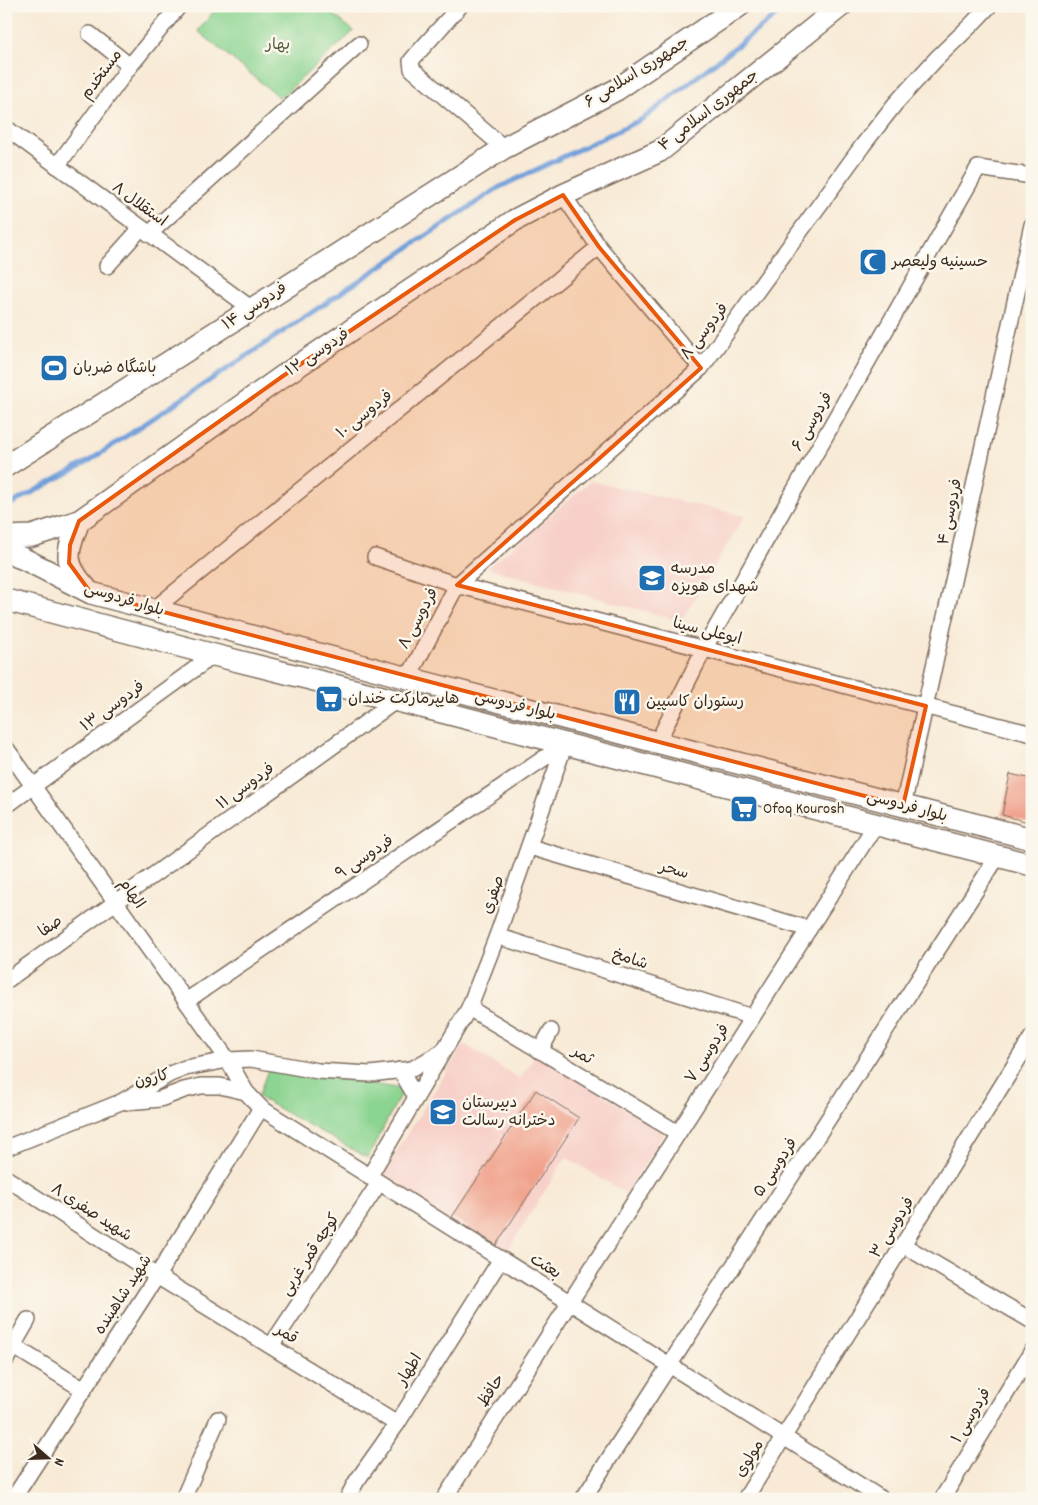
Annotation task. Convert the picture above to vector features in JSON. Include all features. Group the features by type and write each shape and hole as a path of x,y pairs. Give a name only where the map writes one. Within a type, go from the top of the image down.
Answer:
{"main road":[{"name":"جمهوری اسلامی ۶","path":"504,148 616,90 739,6"},
{"name":"جمهوری اسلامی ۴","path":"563,195 660,151 841,6"},
{"name":"فردوسی ۱۴","path":"6,466 504,148"},
{"name":"فردوسی ۱۲","path":"6,537 32,536 79,521 292,370 515,220 563,195"},
{"path":"79,521 70,545 69,563 76,577 91,593"},
{"name":"بلوار فردوسی","path":"6,552 24,559 91,593 408,678 1032,839"},
{"name":"بلوار فردوسی","path":"6,600 1032,865"}],"street":[{"name":"مستخدم","path":"57,166 130,66 179,6"},
{"path":"460,6 411,61 412,69 504,148"},
{"name":"فردوسی ۸","path":"408,678 457,584 701,368 863,145 895,104 936,59 989,6"},
{"path":"90,34 130,66"},
{"path":"107,266 359,44"},
{"name":"استقلال ۸","path":"6,128 252,309"},
{"name":"فردوسی ۶","path":"657,742 704,650 978,168 1032,176"},
{"path":"563,195 600,247 701,368"},
{"name":"فردوسی ۴","path":"904,806 1032,226"},
{"name":"فردوسی ۱۰","path":"153,610 600,247"},
{"name":"ابوعلی سینا","path":"376,557 457,584 704,650 1032,734"},
{"name":"فردوسی ۱۳","path":"6,806 214,655"},
{"name":"فردوسی ۱۱","path":"116,902 396,700"},
{"name":"صفری","path":"416,1097 469,1008 498,936 565,744"},
{"name":"فردوسی ۹","path":"186,1001 565,744"},
{"name":"الهام","path":"6,748 228,1060 246,1092"},
{"name":"فردوسی ۷","path":"569,1302 876,824"},
{"name":"سحر","path":"530,847 809,928"},
{"name":"فردوسی ۵","path":"583,1499 998,856"},
{"name":"صفا","path":"6,981 116,902"},
{"name":"شامخ","path":"498,936 752,1017"},
{"name":"ثمر","path":"469,1008 678,1133"},
{"path":"540,1051 551,1031"},
{"name":"فردوسی ۳","path":"784,1437 1032,1037"},
{"name":"کارون","path":"121,1102 170,1074 185,1068 228,1060 251,1059 318,1071 370,1074 412,1069 442,1052"},
{"path":"400,1070 416,1097"},
{"name":"کارون","path":"121,1102 160,1098 201,1086 220,1086 246,1092"},
{"name":"بعثت","path":"246,1092 261,1108 288,1126 882,1499"},
{"name":"کوچه قمر غربی","path":"271,1346 374,1180 416,1097"},
{"path":"6,1148 121,1102"},
{"name":"شهید شاهبنده","path":"12,1499 157,1276 261,1108"},
{"name":"شهید صفری ۸","path":"6,1178 157,1276"},
{"path":"903,1245 1032,1321"},
{"name":"اطهار","path":"347,1499 356,1482 397,1424 501,1259"},
{"name":"قمر","path":"157,1276 397,1424"},
{"name":"حافظ","path":"444,1499 569,1302"},
{"path":"6,1360 28,1320"},
{"path":"13,1346 84,1390"},
{"name":"فردوسی ۱","path":"942,1499 1032,1351"},
{"path":"183,1499 218,1419"},
{"name":"مولوی","path":"745,1499 784,1437"}],"highlighted area":[{"path":"563,195 599,247 701,368 457,585 926,706 903,806 91,593 69,563 70,545 79,521 283,376 515,220"}],"shaded area":[{"path":"591,481 745,516 681,621 487,568"},
{"path":"464,1044 520,1079 537,1053 664,1133 626,1194 566,1157 504,1256 380,1177"}],"green space":[{"name":"بهار","path":"218,6 322,6 354,31 280,98 198,31"},
{"path":"269,1067 403,1089 368,1158 258,1097"}],"building":[{"path":"1010,774 1032,779 1032,823 1002,815"},
{"path":"536,1090 579,1118 496,1245 452,1217"}],"waterway":[{"path":"6,507 89,461 498,188 644,118 788,6"}],"place":[{"name":"حسینیه ولیعصر","path":"873,262"},
{"name":"باشگاه ضربان","path":"54,368"},
{"name":"مدرسه شهدای هویزه","path":"652,578"},
{"name":"هایپرمارکت خندان","path":"329,699"},
{"name":"رستوران کاسپین","path":"627,702"},
{"name":"Ofoq Kourosh","path":"744,809"},
{"name":"دبیرستان دخترانه رسالت","path":"443,1112"}]}
